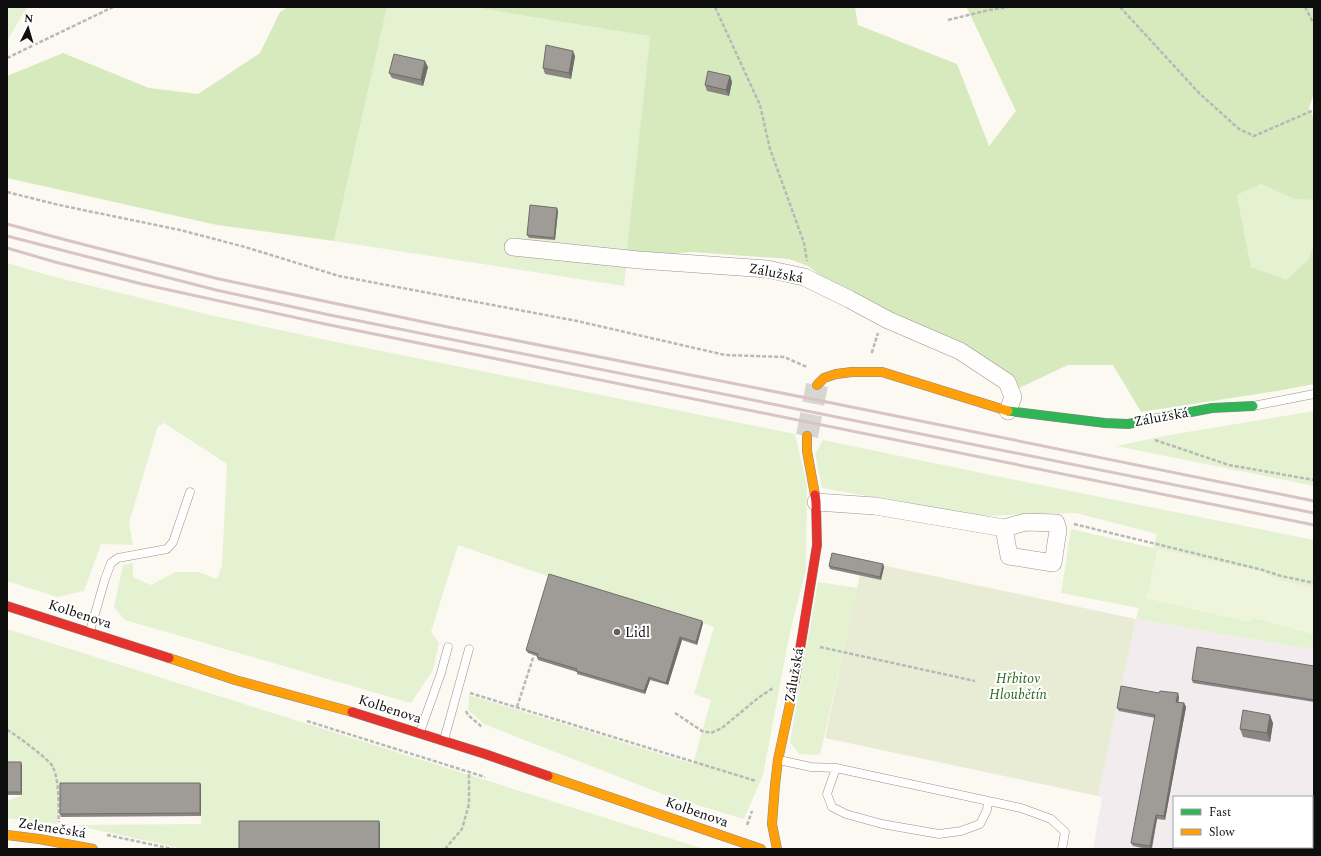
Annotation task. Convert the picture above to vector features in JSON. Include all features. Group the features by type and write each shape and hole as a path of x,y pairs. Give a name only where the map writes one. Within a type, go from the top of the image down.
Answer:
{"street":[{"name":"Zálužská","path":"512,247 632,260 767,269 804,276 888,320 960,351 1007,382 1013,397 1008,411"},
{"name":"Zálužská","path":"824,378 837,374 864,370 882,372 1008,411 1105,423 1128,424 1212,408 1252,406"},
{"path":"817,385 824,378"},
{"name":"Zálužská","path":"777,849 772,824 778,760 817,545 816,502 806,451 807,436"},
{"path":"816,502 875,506 1004,528 1026,522 1056,523 1058,530 1053,564 1009,556 1004,528"},
{"name":"Kolbenova","path":"7,606 235,680 328,704 420,733 761,849"},
{"name":"Zelenečská","path":"7,835 93,849"}],"lane":[{"name":"Zálužská","path":"1252,406 1314,394"},
{"path":"89,632 111,563 118,558 167,549 173,542 190,492"},
{"path":"420,733 441,674 448,647"},
{"path":"444,741 469,649"},
{"path":"778,760 811,767 836,768 1021,808 1050,819 1065,832 1062,849"},
{"path":"836,768 827,794 832,807 846,814 882,824 939,834 961,831 980,824 987,810 988,801"}],"path":[{"path":"7,58 113,7"},
{"path":"715,7 760,105 770,149 804,242 808,266 804,276"},
{"path":"948,20 988,10 1008,7"},
{"path":"1120,7 1199,93 1239,129 1254,136 1314,110"},
{"path":"1305,7 1314,24"},
{"path":"7,192 59,205 180,230 245,247 339,276 577,321 725,355 784,357 814,370 824,378"},
{"path":"1149,438 1229,465 1314,480"},
{"path":"1056,523 1072,524 1314,583"},
{"path":"800,643 852,653 975,681"},
{"path":"517,707 534,655"},
{"path":"675,713 702,731 711,733 722,728 758,698 795,673"},
{"path":"466,698 467,692 762,783"},
{"path":"465,709 468,715 482,727"},
{"path":"302,720 491,779"},
{"path":"7,730 17,736 52,765 57,784 59,828 57,842"},
{"path":"445,849 462,829 469,804 469,772"},
{"path":"746,827 750,816"}],"shaded area":[{"path":"1136,619 1314,650 1314,849 1290,848 1313,848 1313,796 1173,796 1173,848 1185,848 1184,849 1093,849 1102,798 1098,796"}],"green space":[{"path":"7,7 27,7 7,41"},
{"path":"288,7 387,7 334,241 217,225 7,178 7,76 63,53 149,88 198,94 260,53 280,12"},
{"path":"387,7 489,7 650,36 624,286 334,241"},
{"path":"477,7 855,7 858,25 957,64 989,146 1016,111 967,8 943,7 1314,7 1314,93 1309,108 1314,119 1314,200 1294,199 1261,184 1237,195 1251,267 1286,280 1308,260 1314,244 1314,384 1141,412 1113,365 1068,365 1015,390 828,281 808,266 789,259 691,252 626,259 650,36"},
{"path":"1261,184 1294,199 1314,200 1314,244 1308,260 1286,281 1251,267 1237,195"},
{"path":"7,263 51,276 210,315 795,434 807,485 806,569 790,632 763,775 744,819 670,797 484,724 468,710 469,695 693,764 711,700 694,694 714,627 703,623 550,577 458,545 431,632 439,643 433,670 411,703 125,620 114,607 123,565 133,563 133,577 151,585 175,572 198,572 217,579 222,566 227,464 164,423 158,426 129,523 133,545 101,544 84,591 57,597 7,581"},
{"path":"1314,411 1314,486 1116,446 1169,435"},
{"path":"823,440 1314,540 1314,588 1280,581 1261,572 1158,549 1147,598 1250,622 1252,617 1314,634 1314,650 1136,619 1139,608 1061,593 1071,529 1153,548 1157,534 1076,513 981,516 822,488 815,454"},
{"path":"1158,549 1261,572 1280,581 1314,588 1314,634 1252,617 1250,622 1147,598"},
{"name":"Hřbitov Hloubětín","path":"863,561 1136,619 1098,796 825,738"},
{"path":"818,582 858,588 820,755 799,754 790,742"},
{"path":"7,629 704,849 184,849 74,825 201,824 201,785 61,787 58,824 7,818 7,801 22,795 22,765 7,765"}],"building":[{"path":"546,45 573,51 569,73 543,68"},
{"path":"394,54 425,61 421,80 389,73"},
{"path":"708,71 730,76 726,90 705,85"},
{"path":"530,205 557,208 554,238 527,235"},
{"path":"832,553 883,564 880,577 829,566"},
{"name":"Lidl","path":"549,574 702,621 696,642 680,637 666,683 649,677 644,691 576,671 577,669 537,657 538,654 526,650"},
{"path":"1197,647 1314,666 1314,700 1192,680"},
{"path":"1121,686 1159,693 1160,691 1178,693 1176,702 1184,703 1164,816 1156,815 1150,846 1131,843 1155,715 1117,708"},
{"path":"1243,710 1270,715 1267,733 1240,729"},
{"path":"7,762 21,762 21,792 7,792"},
{"path":"60,783 200,783 200,813 60,814"},
{"path":"1313,815 1314,815 1313,831"},
{"path":"239,821 379,821 379,849 239,849"},
{"path":"1232,848 1237,849 1206,849"}],"tunnel":[{"path":"807,436 817,385"}],"railway":[{"path":"7,224 219,279 443,326 1314,501"},
{"path":"7,236 216,290 325,314 1314,513"},
{"path":"7,248 142,284 325,324 1314,525"}],"traffic: fast":[{"path":"1008,411 1105,423 1128,424 1212,408 1253,406"}],"traffic: slow":[{"path":"817,385 824,378 836,374 852,372 882,372 1008,411"},
{"path":"807,436 807,451 815,495"},
{"path":"169,658 235,680 352,712"},
{"path":"777,849 772,824 775,785 778,760 795,680"},
{"path":"548,776 761,849"},
{"path":"7,835 93,849"}],"traffic: jam":[{"path":"795,680 817,545 815,495"},
{"path":"7,606 169,658"},
{"path":"352,712 485,754 548,776"}],"place":[{"name":"Lidl","path":"617,632"}]}
